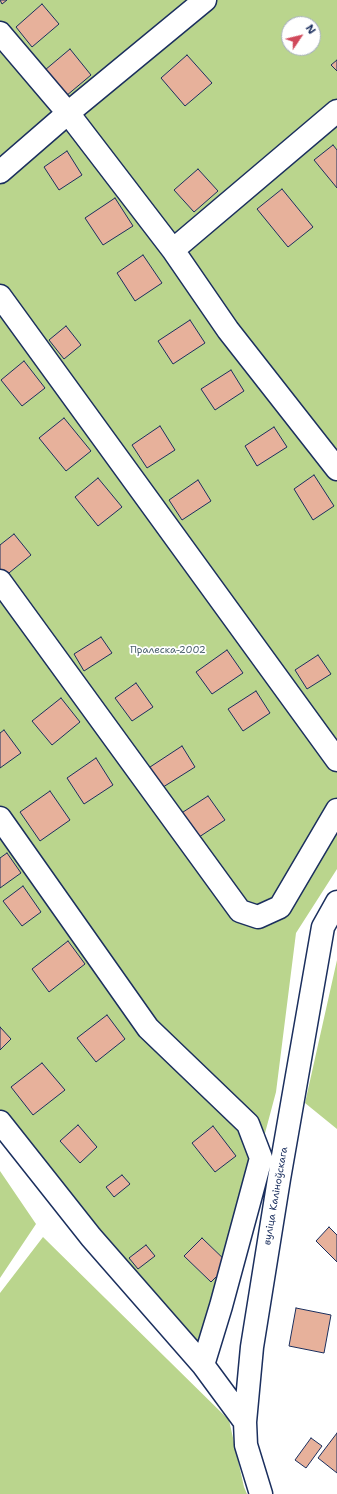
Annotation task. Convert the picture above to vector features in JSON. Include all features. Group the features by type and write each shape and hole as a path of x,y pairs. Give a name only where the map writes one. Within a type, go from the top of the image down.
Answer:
{"street":[{"path":"0,172 68,113 206,0"},
{"path":"0,33 68,113 173,250 228,330 337,469"},
{"path":"173,250 337,111"},
{"path":"0,296 337,760"},
{"path":"0,581 240,911 258,918 280,907 337,810"},
{"path":"0,818 148,1028 248,1124 261,1158 222,1306 203,1365"},
{"name":"вуліца Каліноўскага","path":"261,1494 246,1445 245,1422 252,1347 279,1179 323,927 337,902"},
{"path":"0,1122 91,1237 203,1365 245,1422"}],"green space":[{"name":"Пралеска-2002","path":"0,0 337,0 337,869 296,933 276,1092 203,1365 0,1118"},
{"path":"337,960 337,1129 305,1103"},
{"path":"0,1171 36,1224 0,1278"},
{"path":"43,1237 229,1420 244,1487 247,1494 0,1494 0,1293"}],"building":[{"path":"0,0 7,0 2,4"},
{"path":"42,4 59,24 32,47 16,27"},
{"path":"70,49 91,75 66,96 45,70"},
{"path":"187,55 212,83 185,106 161,78"},
{"path":"337,60 337,71 331,65"},
{"path":"333,145 337,150 337,188 314,160"},
{"path":"67,151 82,175 59,190 44,167"},
{"path":"198,169 218,191 194,212 174,190"},
{"path":"282,189 313,227 288,247 257,209"},
{"path":"115,198 133,226 103,245 85,218"},
{"path":"143,255 162,283 135,301 117,273"},
{"path":"190,320 205,343 173,364 158,341"},
{"path":"66,326 81,345 64,359 49,340"},
{"path":"24,361 45,388 22,406 1,380"},
{"path":"231,370 244,391 215,410 201,389"},
{"path":"64,418 91,451 66,471 39,438"},
{"path":"160,426 175,450 147,468 132,445"},
{"path":"274,427 287,447 257,466 245,446"},
{"path":"314,475 334,506 313,520 294,489"},
{"path":"98,478 122,507 98,526 75,497"},
{"path":"198,480 211,501 182,520 169,500"},
{"path":"14,534 31,555 4,577 0,571 0,545"},
{"path":"101,637 112,653 84,671 74,654"},
{"path":"227,650 243,673 212,694 196,672"},
{"path":"318,655 331,674 307,689 295,670"},
{"path":"136,683 153,707 132,721 115,698"},
{"path":"256,691 270,713 243,731 228,709"},
{"path":"61,698 80,722 52,745 32,721"},
{"path":"4,730 21,753 0,768 0,733"},
{"path":"182,746 195,767 160,789 147,769"},
{"path":"96,758 113,785 84,804 67,778"},
{"path":"50,791 70,820 40,841 20,812"},
{"path":"208,796 225,820 196,839 180,814"},
{"path":"7,853 21,873 0,888 0,858"},
{"path":"23,886 41,912 22,926 3,901"},
{"path":"68,941 85,964 49,992 32,969"},
{"path":"107,1015 125,1039 96,1062 77,1038"},
{"path":"0,1027 11,1039 0,1050"},
{"path":"42,1063 65,1090 33,1115 11,1087"},
{"path":"78,1125 97,1147 80,1163 60,1141"},
{"path":"213,1126 236,1156 215,1172 192,1143"},
{"path":"122,1175 130,1184 114,1197 106,1187"},
{"path":"329,1227 337,1235 337,1262 316,1241"},
{"path":"202,1238 229,1264 211,1282 184,1256"},
{"path":"146,1245 155,1256 138,1269 129,1258"},
{"path":"296,1308 331,1315 324,1353 289,1346"},
{"path":"337,1433 337,1473 318,1458"},
{"path":"311,1438 322,1446 306,1468 295,1460"}]}
